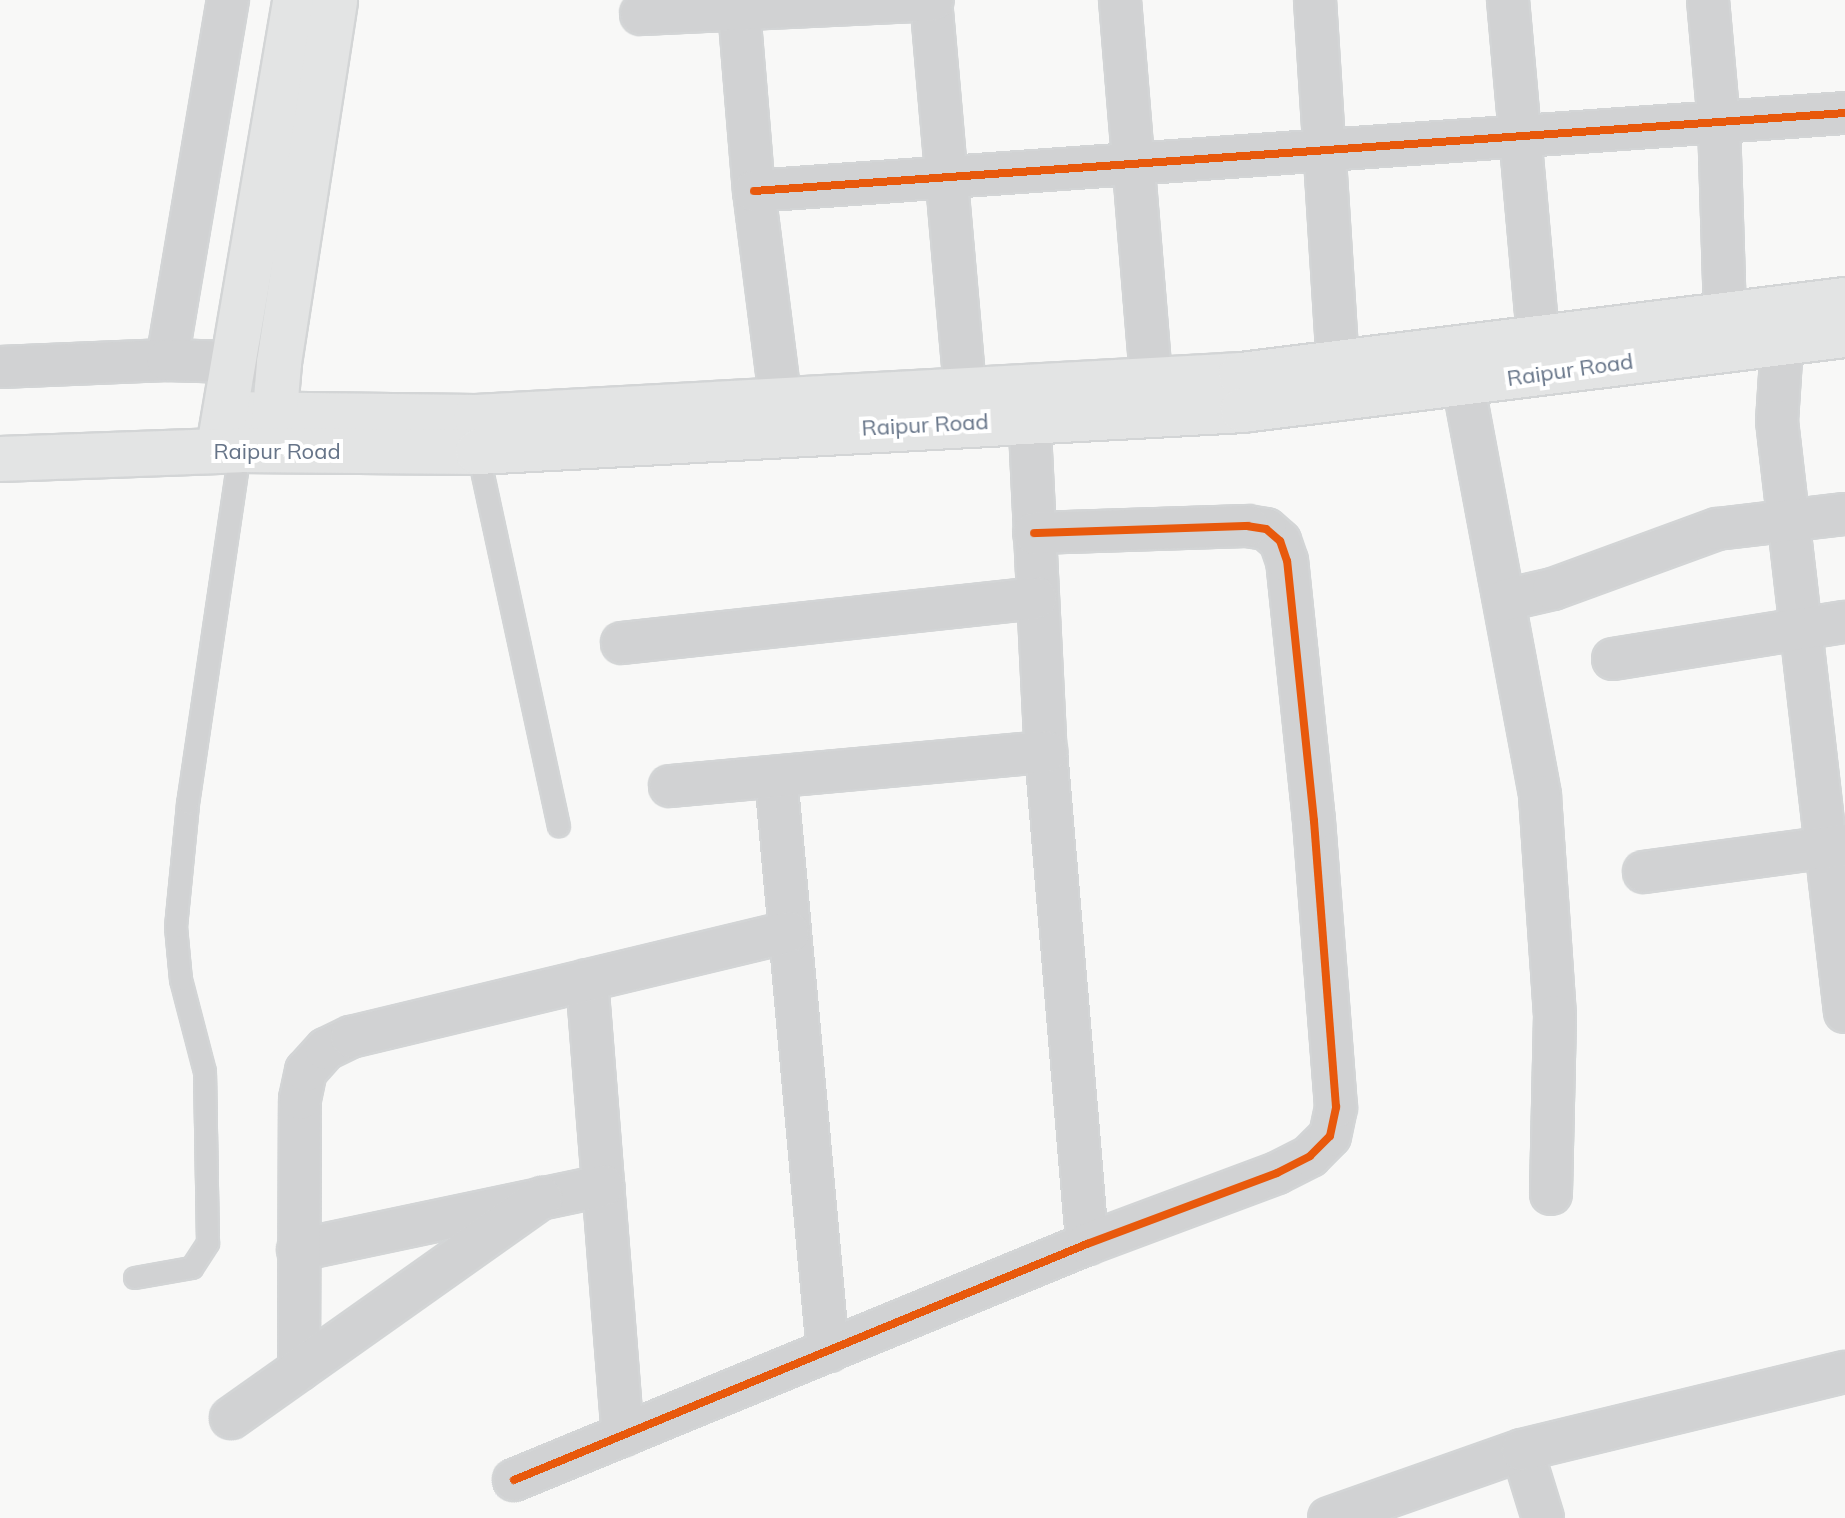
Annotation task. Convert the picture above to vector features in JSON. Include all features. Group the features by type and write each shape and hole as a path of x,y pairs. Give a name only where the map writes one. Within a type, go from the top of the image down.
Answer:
{"main road":[{"path":"246,437 233,363 295,0"},
{"path":"246,437 279,363 335,0"},
{"name":"Raipur Road","path":"0,459 246,437 533,431 1029,402 1243,410 1339,382 1540,359 1726,330 1845,300"},
{"name":"Raipur Road","path":"1726,330 1782,344 1845,335"},
{"name":"Raipur Road","path":"1029,402 1151,378 1463,383 1540,359"},
{"name":"Raipur Road","path":"246,437 478,452 533,431 780,398 967,406"}],"street":[{"path":"167,360 228,0"},
{"path":"641,14 932,0 967,406"},
{"path":"1120,0 1151,378"},
{"path":"1315,0 1328,152 1339,382"},
{"path":"1508,0 1540,359"},
{"path":"1708,0 1719,123 1726,330"},
{"path":"739,10 754,191 780,398"},
{"path":"754,191 1519,139 1845,113"},
{"path":"1782,344 1777,421 1789,521 1804,627 1831,731 1845,1012"},
{"path":"0,367 167,360 279,363"},
{"path":"1463,383 1540,796 1550,897 1551,1194"},
{"path":"1029,402 1046,752 1087,1244"},
{"path":"1505,600 1553,589 1717,529 1845,514"},
{"path":"514,1480 1087,1244 1310,1156 1330,1136 1336,1107 1314,821 1287,561 1280,541 1266,529 1248,526 1034,533"},
{"path":"622,643 1037,598"},
{"path":"1613,659 1845,622"},
{"path":"670,786 1046,752"},
{"path":"776,777 828,1352"},
{"path":"1644,872 1836,846"},
{"path":"299,1370 300,1099 306,1071 326,1049 351,1037 789,932"},
{"path":"587,980 623,1436"},
{"path":"298,1250 603,1186"},
{"path":"231,1418 542,1198"},
{"path":"1329,1518 1522,1450 1845,1372"},
{"path":"1522,1450 1543,1518"}],"lane":[{"path":"135,1278 192,1268 208,1243 205,1072 181,980 176,927 188,804 246,437"},
{"path":"478,452 559,826"}],"cycle path":[{"path":"754,191 1845,113"},
{"path":"514,1480 1087,1244 1277,1173 1310,1156 1330,1136 1336,1107 1314,821 1287,561 1280,541 1266,529 1248,526 1034,533"}]}
